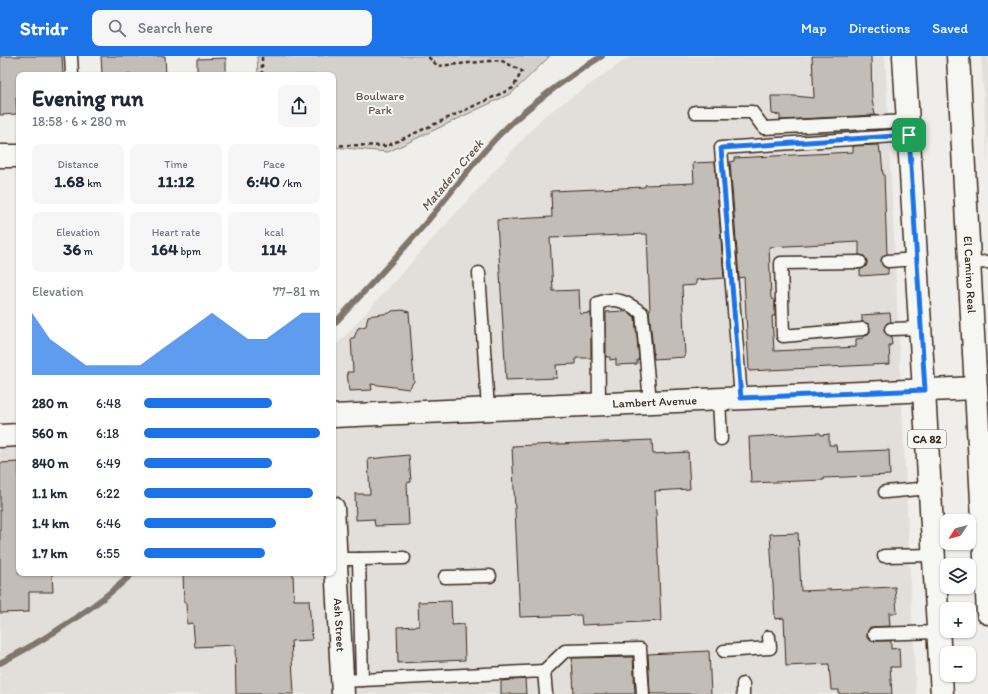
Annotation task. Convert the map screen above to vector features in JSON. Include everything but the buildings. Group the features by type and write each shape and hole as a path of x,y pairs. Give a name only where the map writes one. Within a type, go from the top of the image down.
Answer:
{"main road":[{"name":"CA 82","path":"904,56 942,694"},
{"name":"El Camino Real","path":"958,56 979,262 976,388 988,613"},
{"path":"0,156 16,156"},
{"name":"Lambert Avenue","path":"336,416 976,388"},
{"path":"0,436 16,435"},
{"name":"Ash Street","path":"336,559 349,685"}],"lane":[{"path":"71,56 72,72"},
{"path":"695,112 752,112 764,128 909,128"},
{"path":"741,398 721,148 909,128"},
{"path":"888,261 917,259"},
{"path":"860,262 781,263 783,336 863,329"},
{"path":"479,273 488,409"},
{"path":"599,404 598,303 605,300 623,301 630,304 642,313 650,402"},
{"path":"891,329 921,328"},
{"path":"719,399 721,439"},
{"path":"885,492 930,488"},
{"path":"884,556 934,555"},
{"path":"336,559 404,558"},
{"path":"359,559 349,685 544,671 565,651 640,650 643,694"},
{"path":"445,577 490,576"},
{"path":"874,634 938,632"},
{"path":"724,651 770,648 770,637"},
{"path":"544,671 546,694"}],"path":[{"path":"262,56 262,72"},
{"path":"336,146 387,146 513,88 522,71 500,60 438,66 427,56"}],"shaded area":[{"path":"631,56 885,56 916,694 0,694 0,430 16,428 16,576 336,576 336,346 543,117"},
{"path":"981,56 988,56 988,169"}],"green space":[{"name":"Boulware Park","path":"257,56 550,56 512,93 388,152 336,147 336,72 258,72"}],"waterway":[{"name":"Matadero Creek","path":"336,322 414,237 499,135 548,92 602,56"},
{"name":"Matadero Creek","path":"0,663 35,644 70,622 102,599 130,576"}],"route":[{"path":"909,135 925,390 741,398 721,148 909,135"}]}
